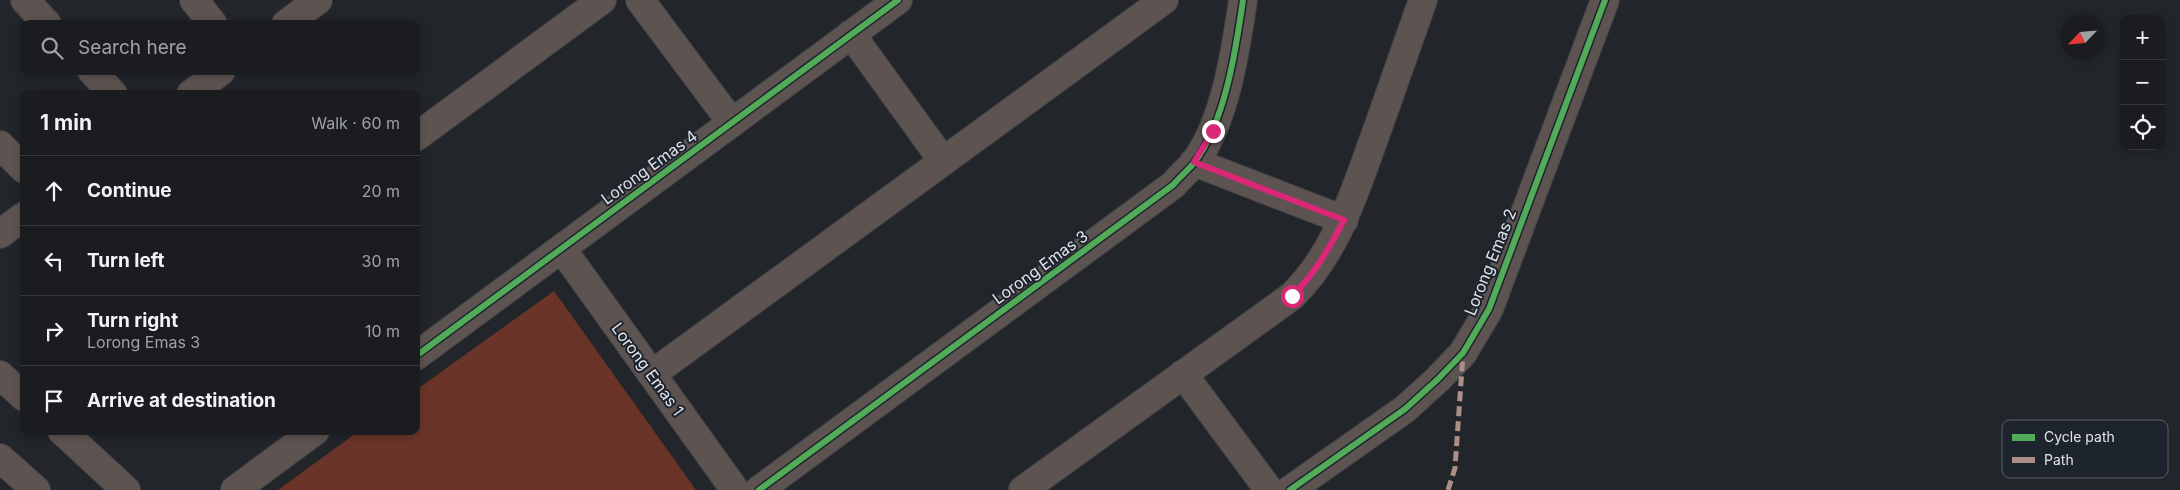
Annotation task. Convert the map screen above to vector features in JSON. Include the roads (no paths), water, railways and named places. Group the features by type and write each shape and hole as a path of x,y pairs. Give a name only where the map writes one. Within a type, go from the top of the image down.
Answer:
{"street":[{"path":"25,0 43,20"},
{"path":"194,0 210,20"},
{"path":"291,20 318,0"},
{"path":"420,134 602,0"},
{"path":"640,0 732,123"},
{"name":"Lorong Emas 4","path":"420,353 898,0"},
{"path":"652,374 1164,0"},
{"name":"Lorong Emas 3","path":"759,490 1145,207 1172,185 1194,162 1213,131 1235,57 1243,0"},
{"path":"1023,490 1292,296 1309,280 1325,256 1344,220 1423,0"},
{"name":"Lorong Emas 2","path":"1290,490 1405,409 1463,353 1489,309 1604,0"},
{"path":"851,34 943,162"},
{"path":"96,75 109,90"},
{"path":"196,90 216,75"},
{"path":"0,145 20,165"},
{"path":"1194,162 1344,220"},
{"path":"0,234 20,219"},
{"name":"Lorong Emas 1","path":"562,249 735,490"},
{"path":"1184,374 1269,490"},
{"path":"0,376 20,394"},
{"path":"66,435 126,490"},
{"path":"235,490 310,435"},
{"path":"0,458 36,490"}]}
